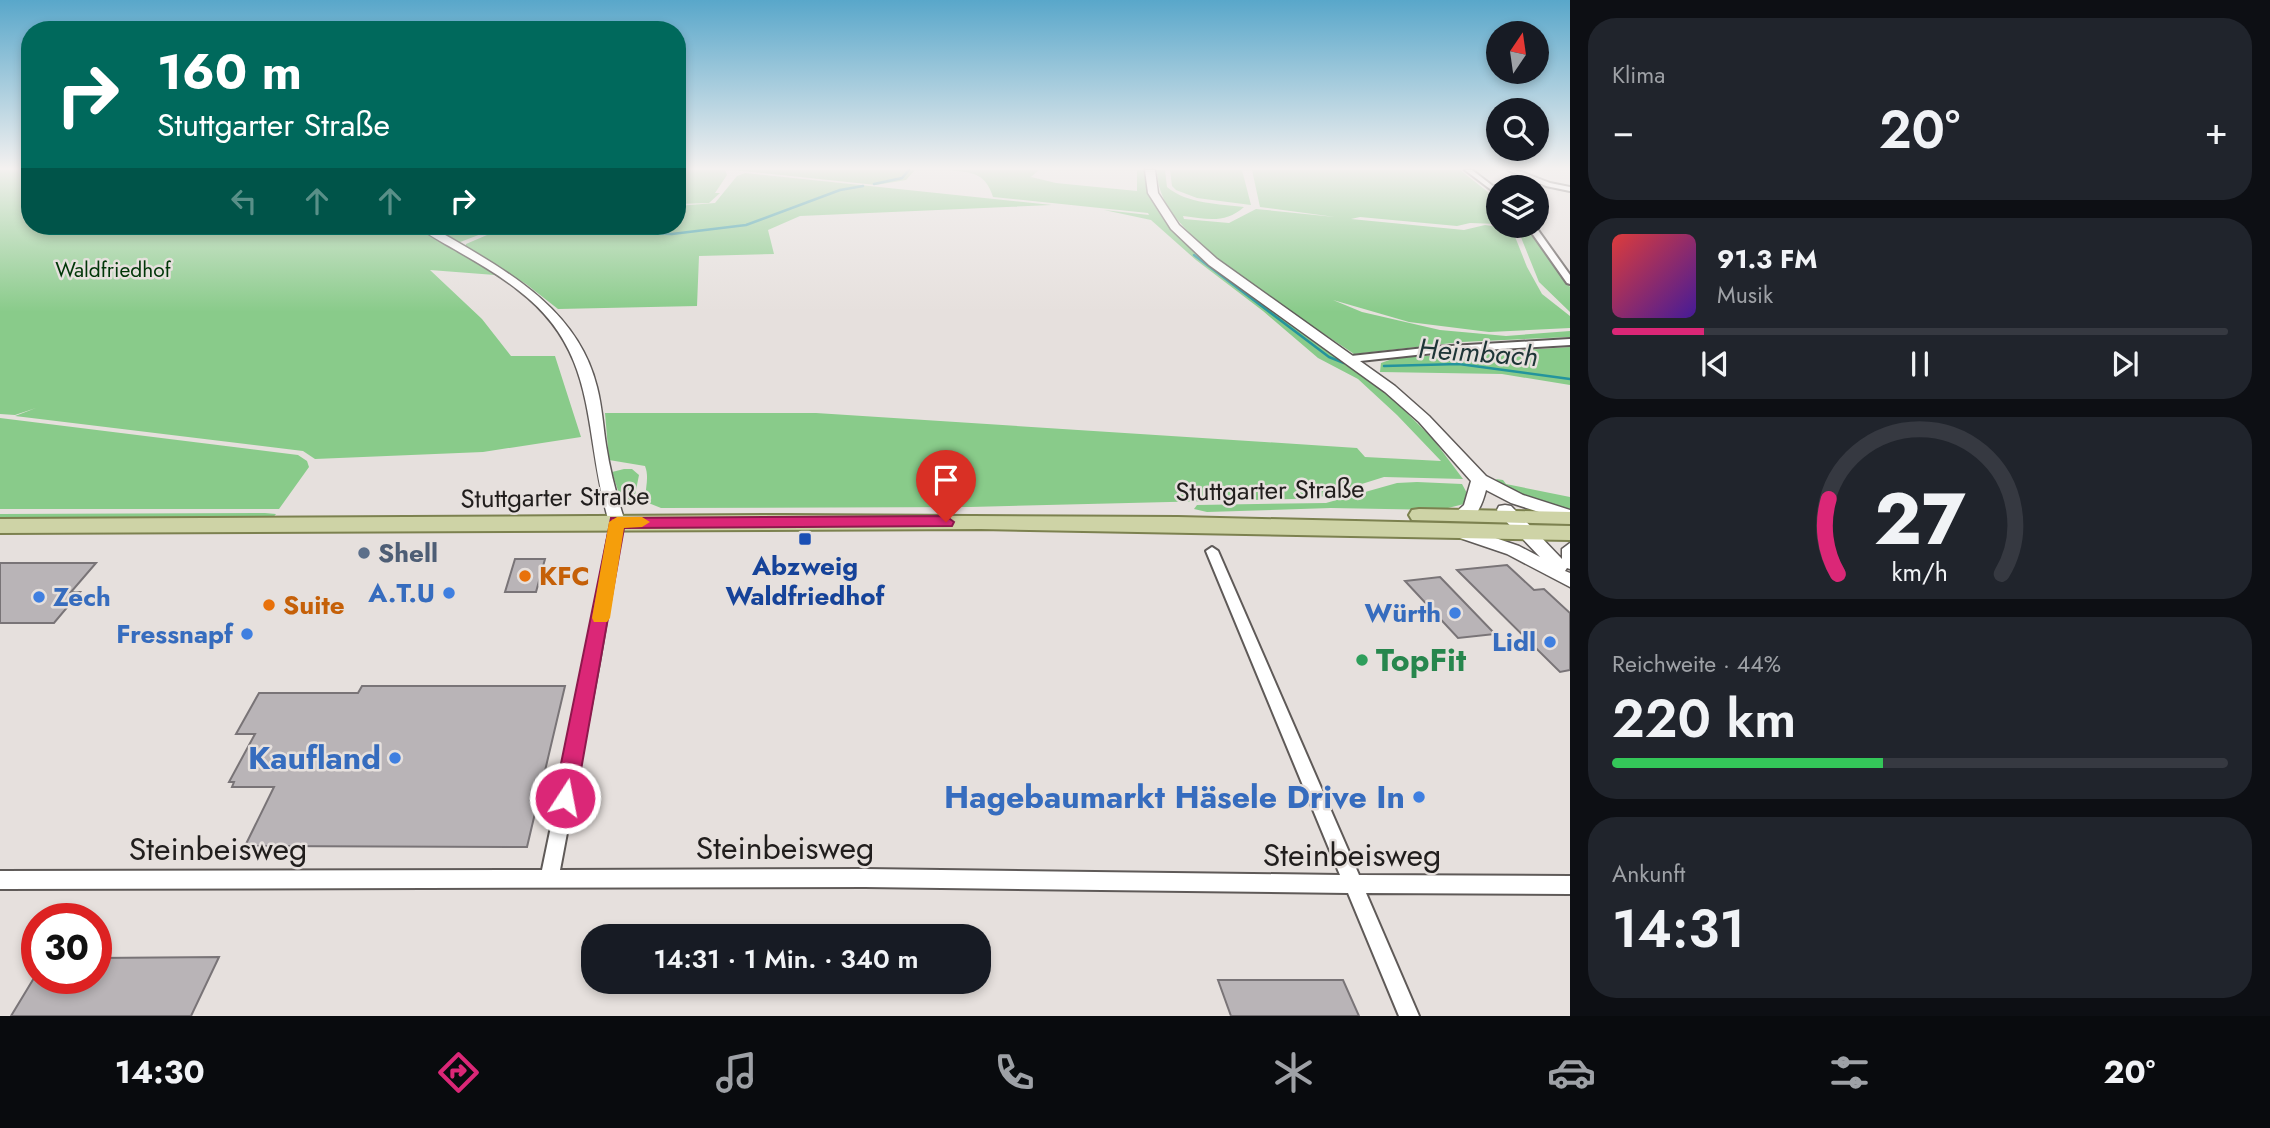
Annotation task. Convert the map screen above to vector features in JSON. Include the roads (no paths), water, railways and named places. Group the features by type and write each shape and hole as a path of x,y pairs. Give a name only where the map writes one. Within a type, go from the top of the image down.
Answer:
{"main road":[{"path":"1168,217 1199,250 1351,359 1424,419 1514,519"},
{"path":"1483,483 1517,499 1570,517"},
{"path":"1456,523 1472,508 1483,483"},
{"name":"Stuttgarter Straße","path":"0,526 617,522 1456,523 1570,517"},
{"name":"Stuttgarter Straße","path":"1514,519 1570,533"}],"street":[{"path":"438,235 504,275 552,311 576,345 590,382 598,438 617,522 549,879"},
{"path":"1540,238 1570,281"},
{"path":"1351,359 1434,350 1570,342"},
{"path":"1514,519 1570,580"},
{"path":"1456,523 1570,580"},
{"path":"1570,549 1570,563"},
{"path":"1212,551 1409,1016"},
{"name":"Steinbeisweg","path":"0,880 865,878 1355,885 1570,885"}],"waterway":[{"path":"686,232 746,225 766,217"},
{"name":"Heimbach","path":"1194,255 1329,357 1344,363"},
{"name":"Heimbach","path":"1384,366 1459,364 1570,379"}],"place":[{"name":"Abzweig Waldfriedhof","path":"805,539"},
{"name":"Shell","path":"364,553"},
{"name":"KFC","path":"525,576"},
{"name":"A.T.U","path":"449,593"},
{"name":"Zech","path":"39,597"},
{"name":"Suite","path":"269,605"},
{"name":"Würth","path":"1455,613"},
{"name":"Fressnapf","path":"247,634"},
{"name":"Lidl","path":"1550,642"},
{"name":"TopFit","path":"1362,660"},
{"name":"Kaufland","path":"395,758"},
{"name":"Hagebaumarkt Häsele Drive In","path":"1419,797"}],"park label":[{"name":"Waldfriedhof","path":"113,270"}]}
